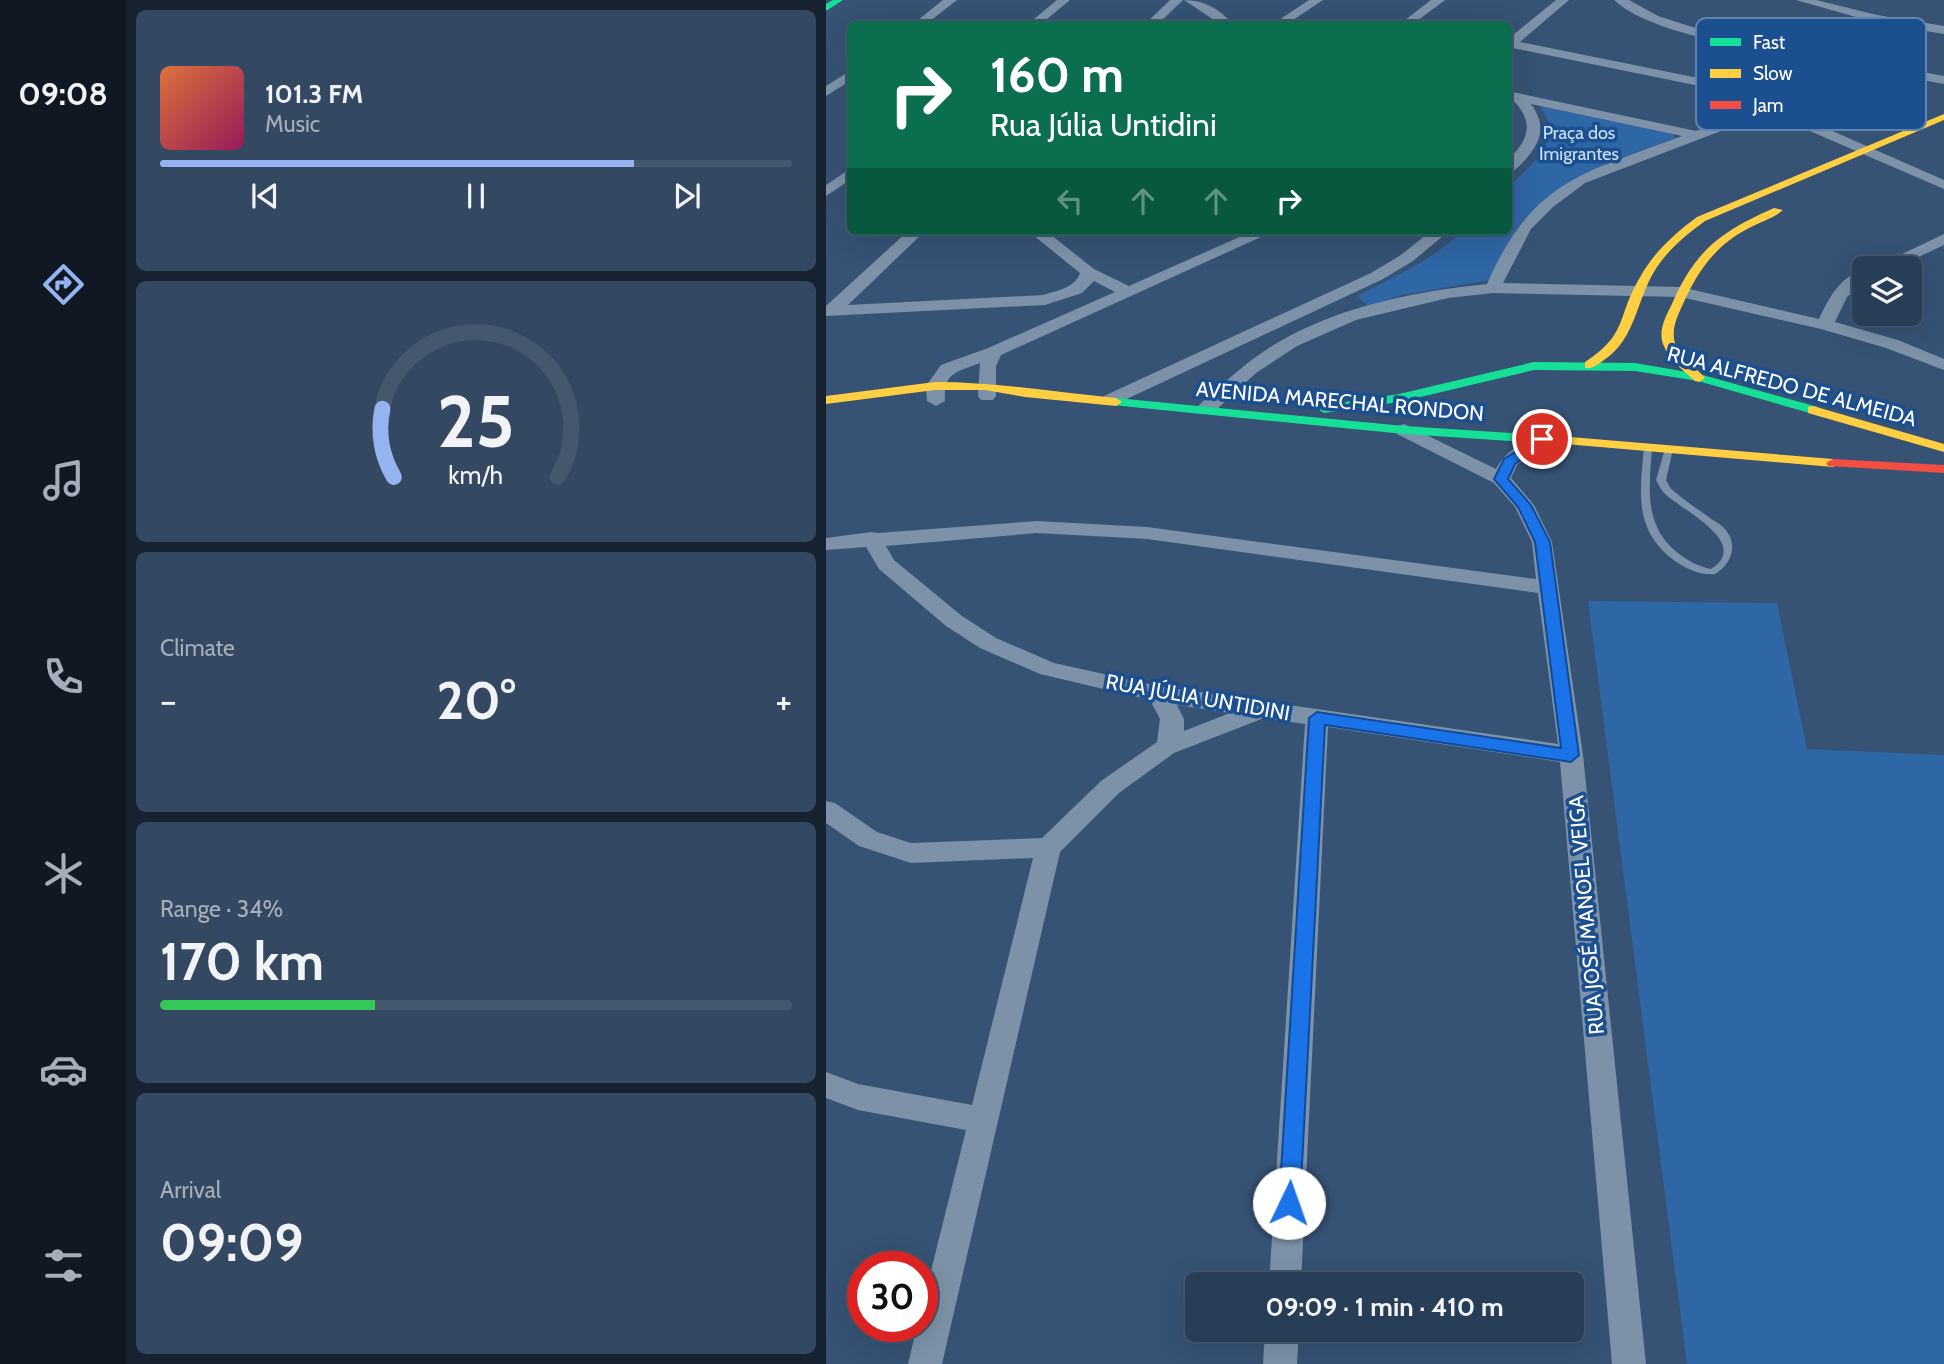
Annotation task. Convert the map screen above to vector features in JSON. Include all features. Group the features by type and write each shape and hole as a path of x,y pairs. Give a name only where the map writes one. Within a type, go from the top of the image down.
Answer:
{"street":[{"path":"826,8 839,0"},
{"path":"923,21 951,0"},
{"path":"1038,21 1064,0"},
{"path":"1154,21 1177,0"},
{"path":"1190,0 1204,6 1223,21"},
{"path":"1284,21 1317,0"},
{"path":"1410,21 1439,0"},
{"path":"1512,42 1563,0"},
{"path":"1620,0 1654,19 1696,32"},
{"path":"1802,0 1873,18"},
{"path":"1926,27 1944,30"},
{"path":"1512,46 1696,82"},
{"path":"1926,76 1944,80"},
{"path":"826,91 842,81"},
{"path":"1513,96 1697,135"},
{"path":"1512,165 1535,139 1536,125 1530,110 1513,96"},
{"path":"1926,124 1944,117"},
{"path":"1493,288 1516,235 1551,199 1580,180 1616,164 1710,130"},
{"path":"1818,130 1944,185"},
{"path":"1589,365 1616,347 1627,334 1639,290 1668,244 1701,219 1912,130"},
{"path":"1866,173 1912,153"},
{"path":"826,192 847,175"},
{"path":"1699,378 1668,344 1668,330 1681,292 1701,253 1718,238 1790,205"},
{"path":"830,311 913,235"},
{"path":"1047,235 1088,272 1128,292"},
{"path":"845,398 947,369 994,352 1257,235"},
{"path":"1110,400 1323,303 1407,258 1436,235"},
{"path":"1907,256 1944,239"},
{"path":"830,311 1045,300 1076,289 1086,281 1088,272"},
{"path":"1825,325 1839,294 1852,282"},
{"path":"1206,409 1250,369 1292,342 1350,316 1448,293 1493,288 1681,292 1825,325 1892,344 1943,363"},
{"path":"1045,300 1085,312"},
{"path":"1323,303 1350,316"},
{"path":"986,391 987,366 994,352"},
{"name":"RUA ALFREDO DE ALMEIDA","path":"1256,414 1345,408 1534,366 1635,367 1699,378 1873,439 1944,448"},
{"path":"936,394 947,369"},
{"name":"AVENIDA MARECHAL RONDON","path":"826,400 986,391 1025,393 1404,430 1944,469"},
{"name":"AVENIDA MARECHAL RONDON","path":"826,415 936,394"},
{"path":"1399,398 1396,417 1404,430"},
{"name":"RUA JOSÉ MANOEL VEIGA","path":"1404,430 1501,479 1524,505 1536,524 1542,542 1571,755 1629,1364"},
{"path":"1501,479 1509,462 1542,439"},
{"path":"1861,465 1873,439"},
{"path":"826,544 871,538 1037,527 1147,533 1547,587"},
{"name":"RUA JÚLIA UNTIDINI","path":"871,538 886,564 954,621 988,643 1048,669 1158,694 1571,755"},
{"path":"1158,694 1172,713 1173,732 1166,747"},
{"path":"925,1364 1048,848 1110,787 1166,747 1263,709"},
{"path":"1286,1272 1317,718"},
{"path":"826,810 868,839 911,853 1048,848"},
{"path":"826,1085 858,1097 983,1120"},
{"path":"1280,1364 1281,1342"}],"lane":[{"path":"1648,447 1647,518 1674,556 1690,566 1712,572 1727,561 1729,553 1726,539 1721,531 1667,491 1661,480 1669,449"}],"green space":[{"name":"Praça dos Imigrantes","path":"1540,106 1673,134 1676,138 1591,171 1565,185 1543,202 1523,223 1507,248 1496,279 1402,295 1368,306 1357,296 1426,259 1458,235 1512,235 1512,184 1539,157 1553,129"},
{"path":"1588,601 1777,603 1807,749 1944,755 1944,1364 1687,1364"}],"traffic: fast":[{"path":"826,8 839,0"},
{"path":"1324,409 1399,398 1534,366 1635,367 1699,378 1813,410"},
{"path":"1116,402 1404,430 1570,441"}],"traffic: slow":[{"path":"1926,125 1944,117"},
{"path":"1589,365 1614,347 1620,339 1640,287 1659,257 1682,233 1701,219 1913,130"},
{"path":"1699,378 1677,357 1668,341 1669,323 1685,286 1704,256 1715,245 1728,235 1778,210"},
{"path":"826,400 935,386 985,386 1116,402"},
{"path":"1813,410 1944,448"},
{"path":"1570,441 1833,463"}],"traffic: jam":[{"path":"1833,463 1944,469"}],"route":[{"path":"1289,1203 1317,718 1571,755 1542,542 1536,524 1524,505 1501,479 1509,462 1521,451 1542,439"}]}
